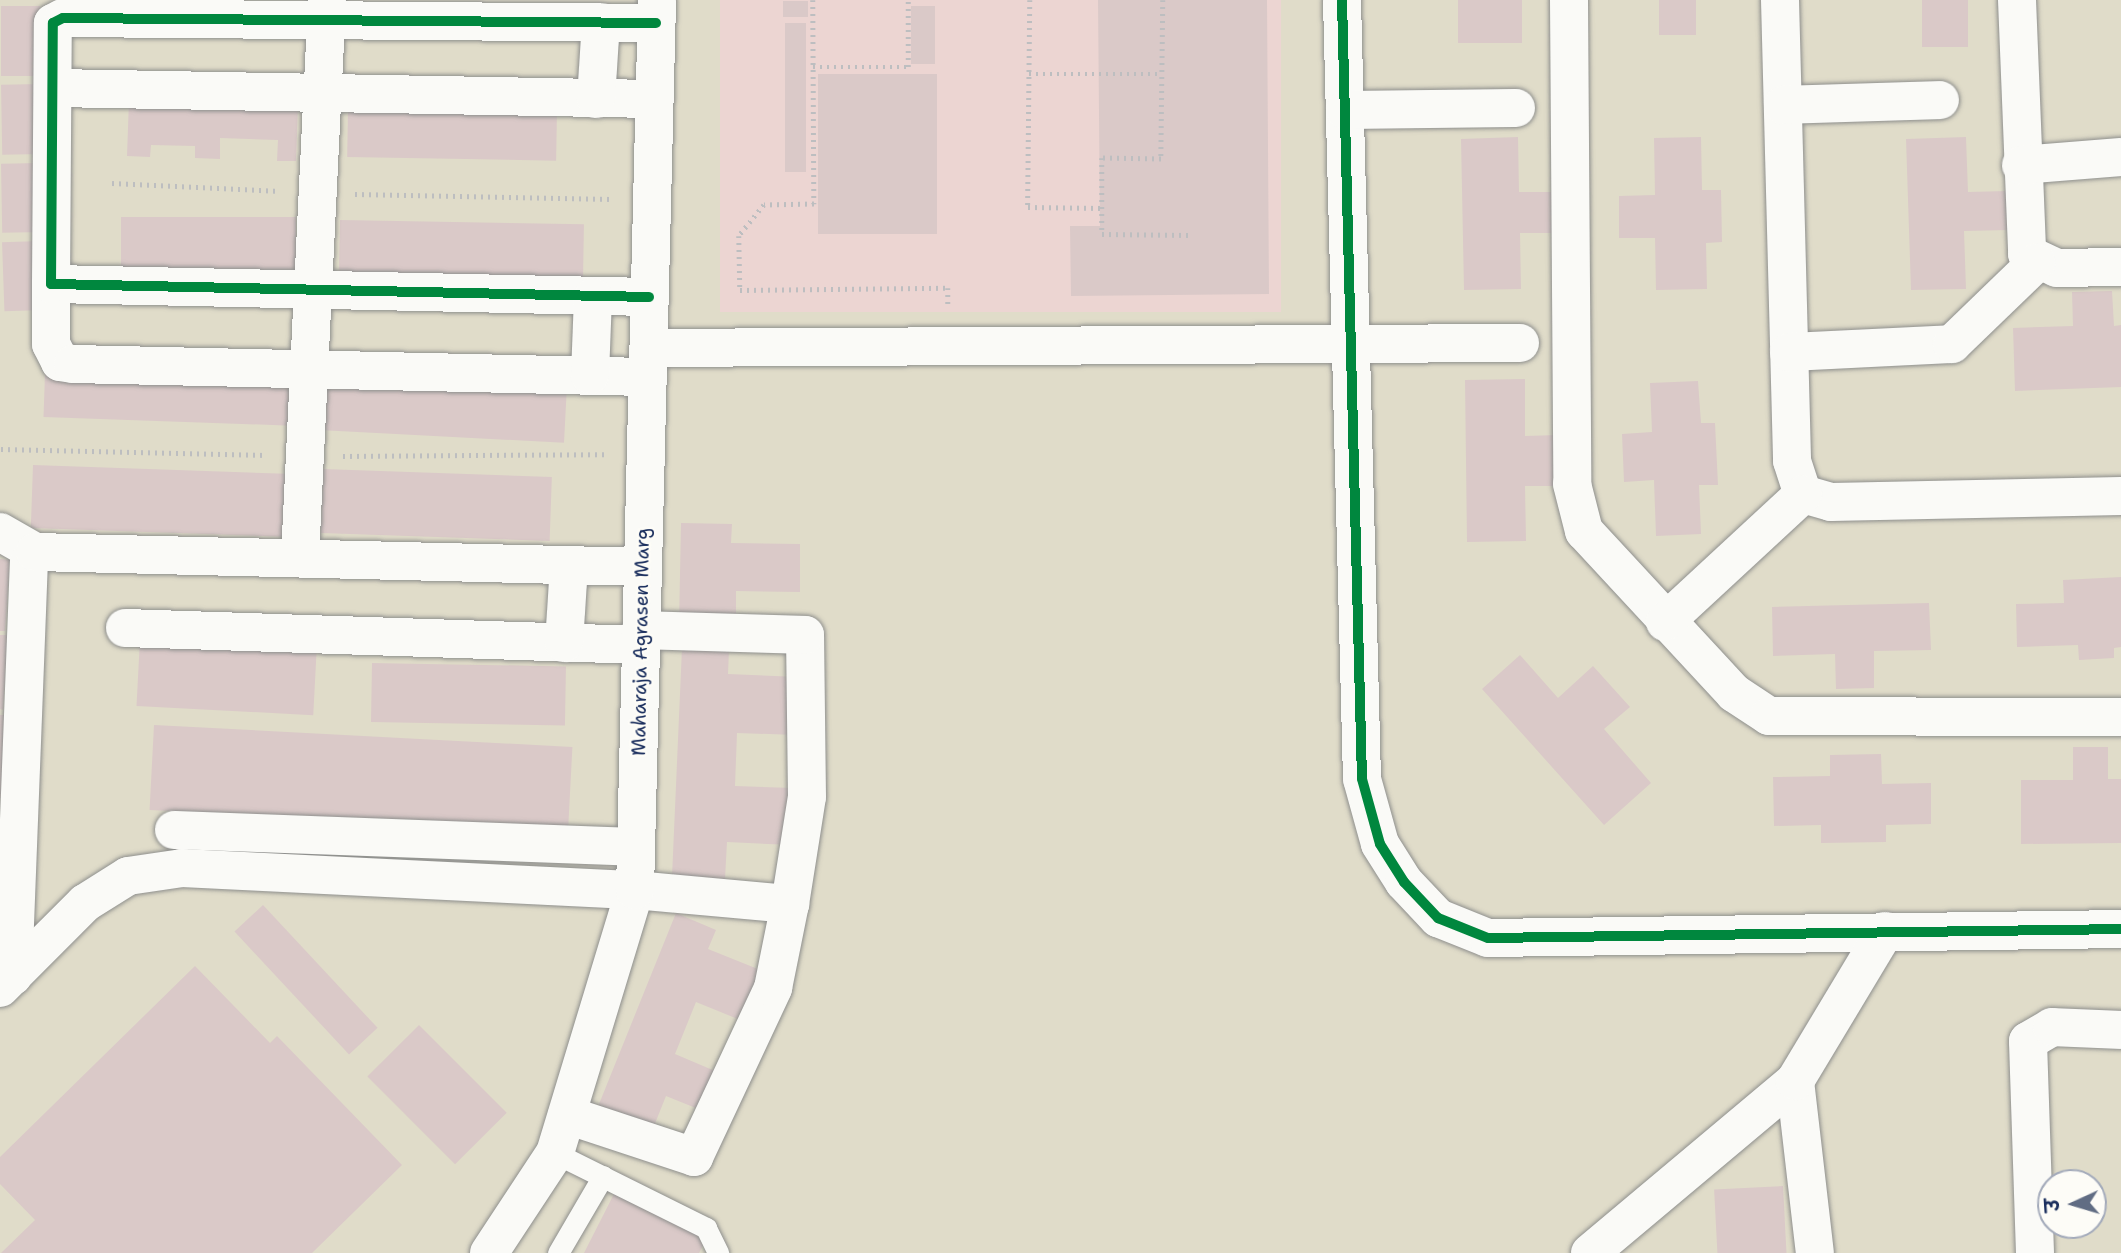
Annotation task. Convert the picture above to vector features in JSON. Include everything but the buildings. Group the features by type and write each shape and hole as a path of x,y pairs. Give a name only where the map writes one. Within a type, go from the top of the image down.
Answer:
{"street":[{"path":"1342,0 1362,779 1380,844 1405,882 1438,918 1488,938 2121,929"},
{"path":"1569,0 1574,508 1584,531 1665,622 1734,693 1769,716 2121,717"},
{"path":"1780,0 1791,461 1803,494"},
{"path":"2017,0 2023,238 2036,263"},
{"path":"300,557 321,193 326,9"},
{"path":"657,11 601,22 326,9 63,18 53,23 51,344 60,362 590,375 648,362 948,347 1520,344"},
{"name":"Maharaja Agrasen Marg","path":"489,1253 555,1153 635,890 657,11"},
{"path":"596,99 601,22"},
{"path":"54,89 324,98 654,99"},
{"path":"1783,105 1940,100"},
{"path":"1345,110 1516,108"},
{"path":"2021,165 2121,157"},
{"path":"1789,352 1952,344 2036,263 2121,267"},
{"path":"51,284 314,292 649,297"},
{"path":"590,375 593,297"},
{"path":"1665,622 1803,494"},
{"path":"1803,494 1831,502 2121,496"},
{"path":"0,532 35,552 643,567"},
{"path":"6,982 29,562 35,552"},
{"path":"564,643 569,565"},
{"path":"125,628 564,643 641,637 805,635 807,797 790,904 772,988 694,1157 567,1115"},
{"path":"174,830 636,847"},
{"path":"6,982 85,903 128,876 182,868 635,890 790,904"},
{"path":"1590,1253 1795,1082 1885,931"},
{"path":"2035,1253 2028,1041 2052,1027 2121,1030"},
{"path":"1795,1082 1815,1253"}],"lane":[{"path":"555,1153 706,1228 718,1253"},
{"path":"558,1253 603,1176"}],"path":[{"path":"813,0 814,204 764,205 739,236 740,290 948,288 948,347"},
{"path":"813,67 908,67 908,0"},
{"path":"1030,0 1028,207 1102,208"},
{"path":"1163,0 1161,159 1102,158 1102,234 1190,235"},
{"path":"1029,74 1162,74"},
{"path":"112,183 321,193 619,200"}],"shaded area":[{"path":"720,0 1281,0 1281,312 720,312"}],"cycle path":[{"path":"1342,0 1362,779 1380,844 1404,882 1438,918 1488,938 2121,929"},
{"path":"649,297 51,284 53,23 63,18 656,23"}]}
